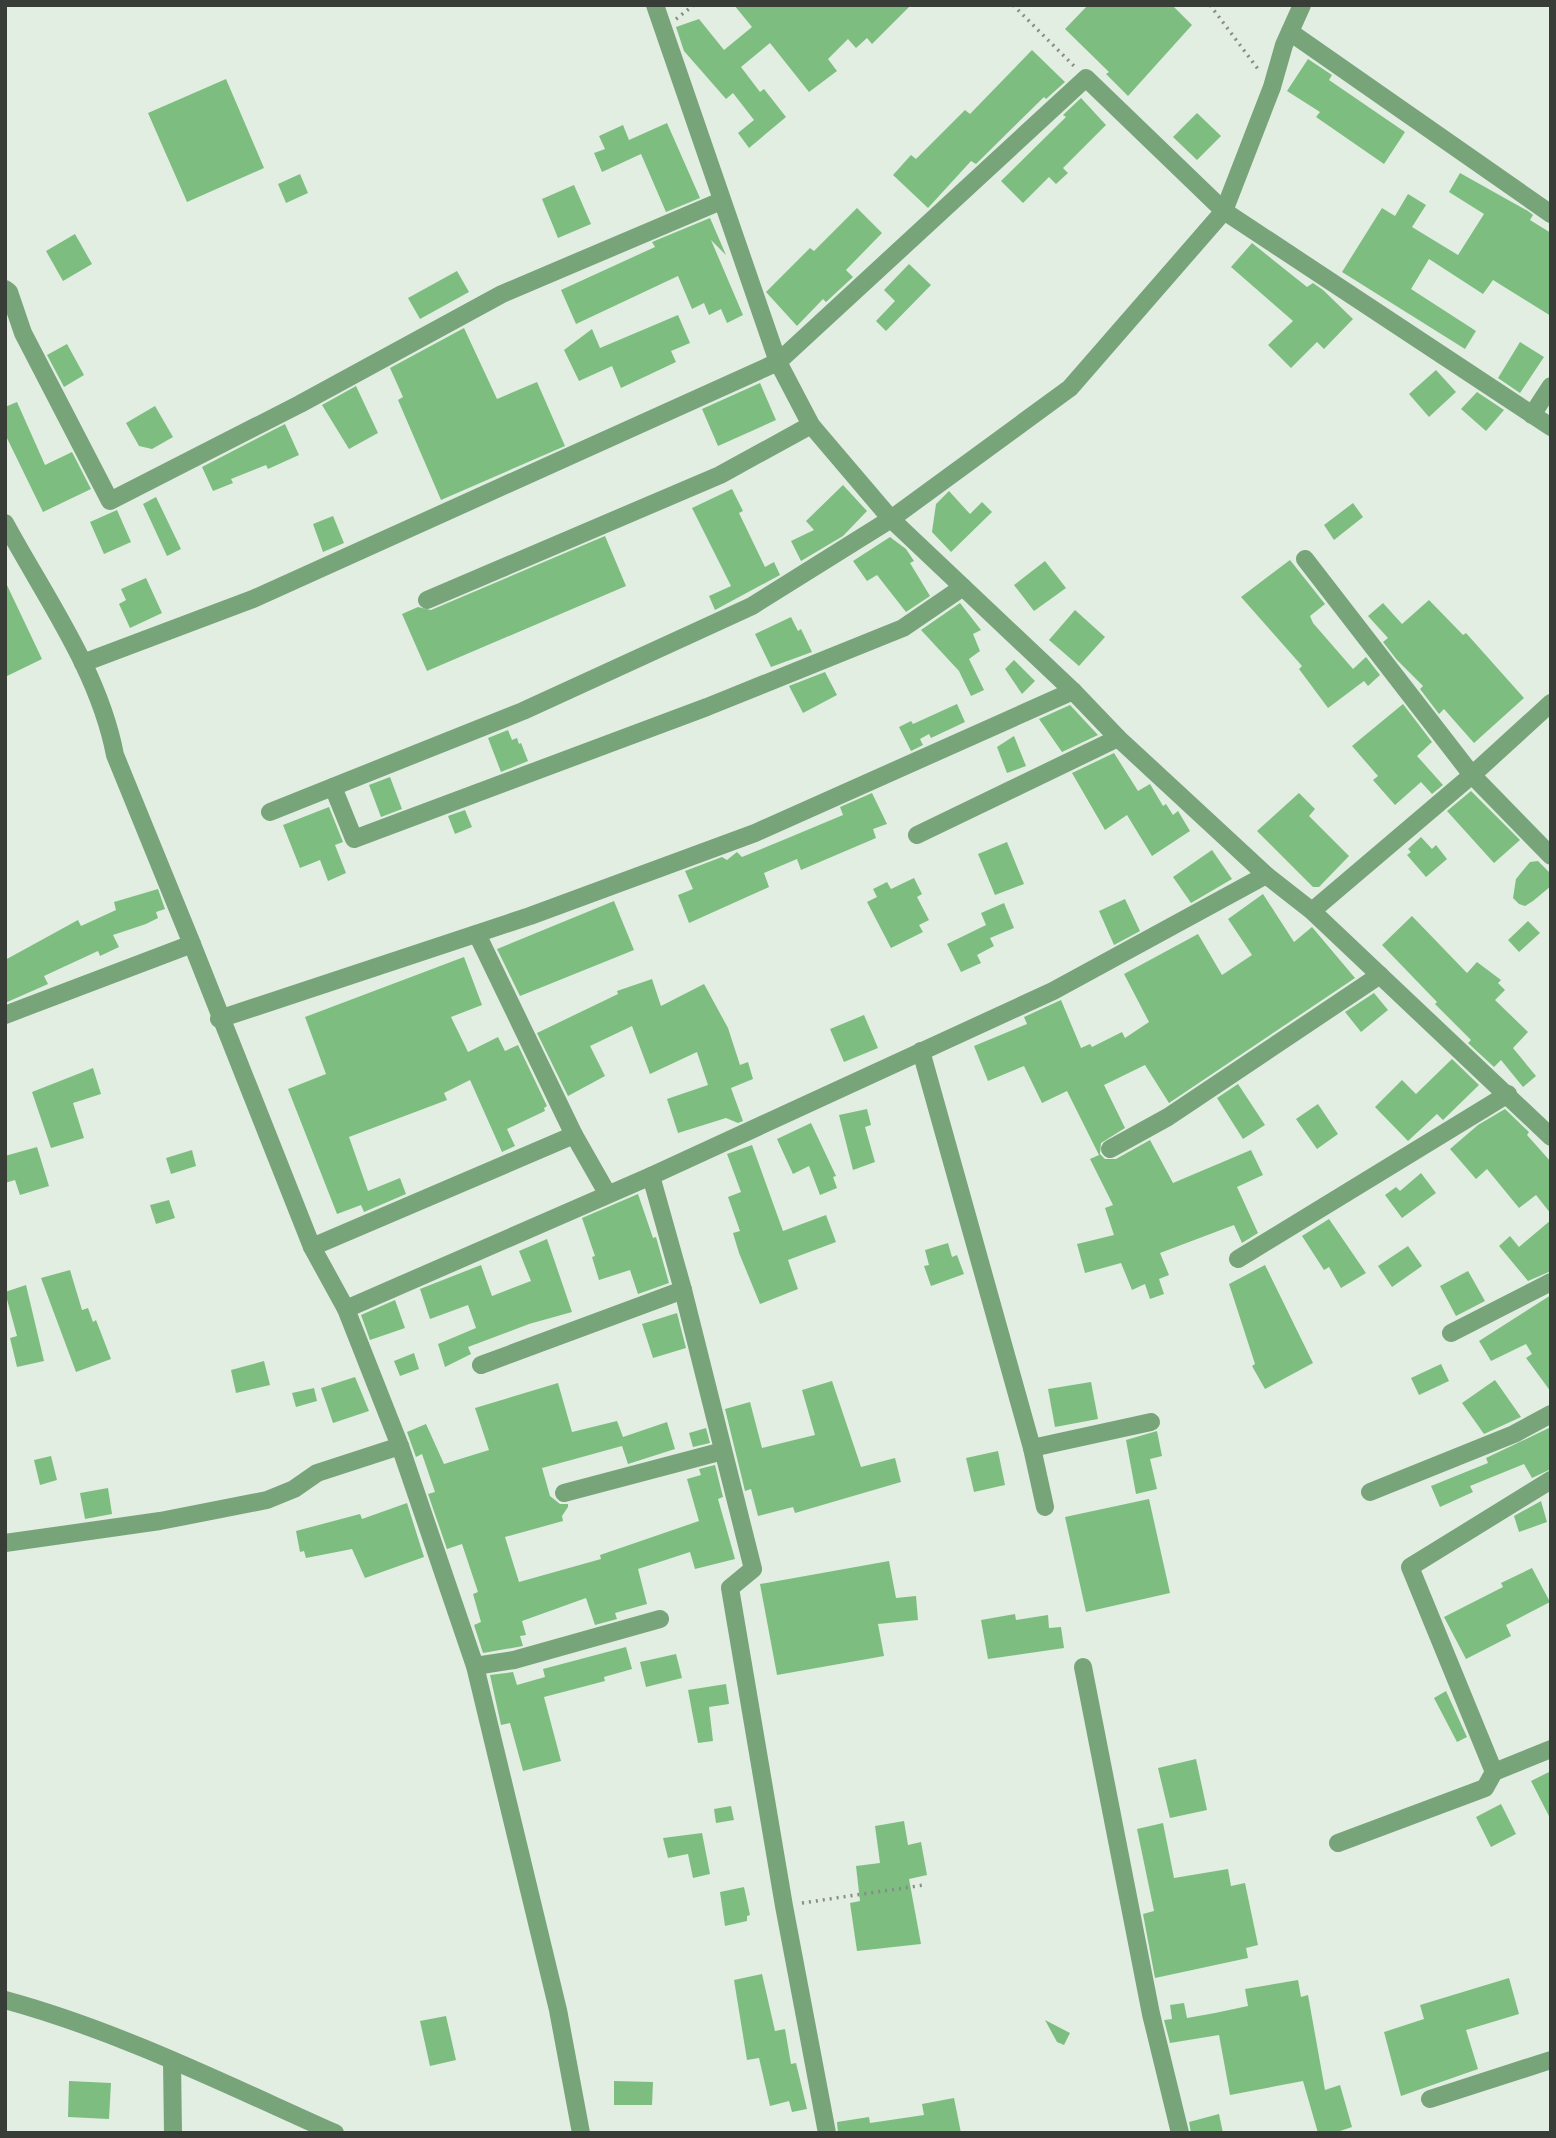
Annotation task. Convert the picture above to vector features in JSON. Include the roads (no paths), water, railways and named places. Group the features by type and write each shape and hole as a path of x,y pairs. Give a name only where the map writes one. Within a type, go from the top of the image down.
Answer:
{"street":[{"path":"655,5 778,362 811,425 891,519 1073,691 1118,738 1266,875 1312,911 1508,1094 1547,1124"},
{"path":"270,812 523,711 752,606 891,519 1070,388 1224,211 1302,5"},
{"path":"1290,32 1551,214"},
{"path":"83,663 253,598 778,362 1086,78 1224,211 1551,427"},
{"path":"5,289 9,292 23,333 110,501 300,404 502,294 721,201"},
{"path":"1532,415 1551,386"},
{"path":"427,600 720,475 811,425"},
{"path":"5,523 83,663 110,728 115,755 192,944 219,1019 312,1247 346,1309 400,1446 475,1666 558,2010 581,2133"},
{"path":"1305,559 1472,775 1551,856"},
{"path":"333,787 354,839 707,707 903,628 963,587"},
{"path":"219,1019 477,934 755,833 1073,691"},
{"path":"1312,911 1472,775 1551,703"},
{"path":"917,835 1118,738"},
{"path":"346,1309 651,1176 1053,991 1266,875"},
{"path":"477,934 574,1136 607,1193"},
{"path":"5,1015 192,944"},
{"path":"1110,1149 1168,1117 1380,975"},
{"path":"921,1051 1032,1448 1045,1507"},
{"path":"1238,1259 1508,1094"},
{"path":"312,1247 574,1136"},
{"path":"651,1176 683,1290 753,1569 730,1588 784,1906 827,2133"},
{"path":"1451,1333 1551,1282"},
{"path":"481,1365 683,1290"},
{"path":"1370,1492 1514,1434 1551,1414"},
{"path":"1032,1448 1150,1422"},
{"path":"5,1544 159,1521 267,1500 294,1489 317,1473 400,1446"},
{"path":"564,1493 723,1451"},
{"path":"1494,1772 1410,1567 1551,1480"},
{"path":"475,1666 514,1660 660,1619"},
{"path":"1083,1667 1151,2014 1180,2133"},
{"path":"1338,1843 1485,1788 1494,1772 1551,1749"},
{"path":"5,2000 49,2012 172,2061 335,2133"},
{"path":"1430,2099 1551,2060"},
{"path":"172,2061 173,2133"}]}
